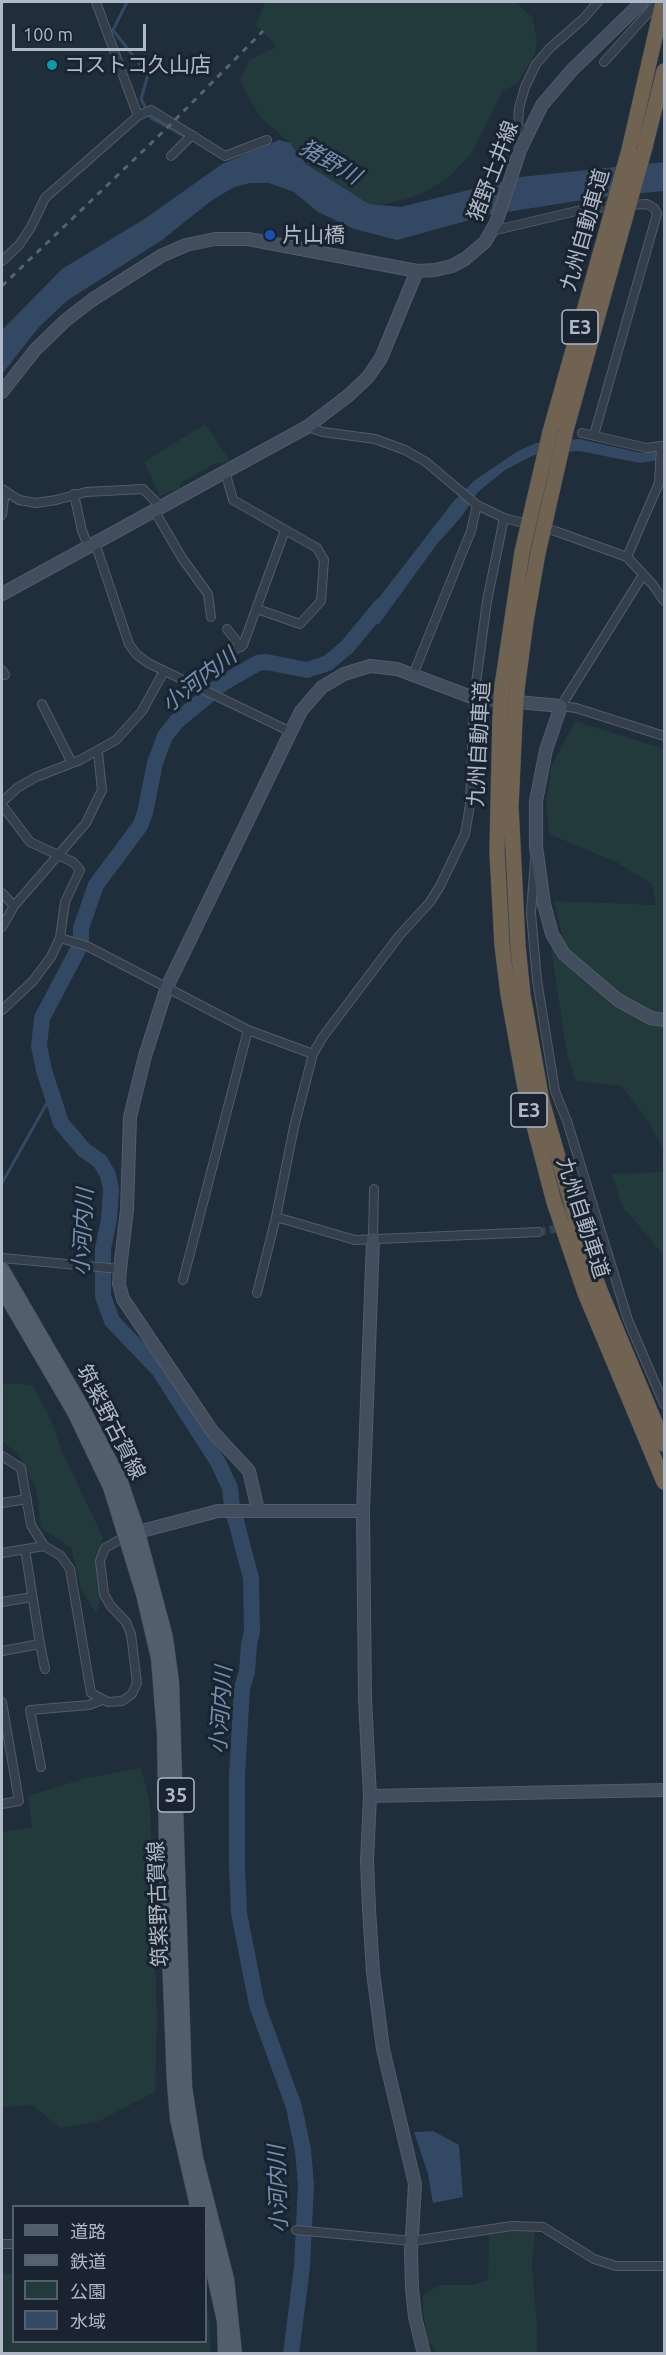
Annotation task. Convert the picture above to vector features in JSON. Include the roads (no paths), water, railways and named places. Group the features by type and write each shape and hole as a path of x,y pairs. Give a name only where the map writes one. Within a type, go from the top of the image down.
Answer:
{"highway":[{"name":"九州自動車道","path":"510,688 566,430 617,222 629,150 661,2"},
{"name":"九州自動車道","path":"664,71 645,147 617,222 550,432 522,552 497,851 502,945 526,1099 554,1203 581,1282 601,1335 664,1482"},
{"name":"九州自動車道","path":"508,718 518,946 523,995 542,1101 585,1251 664,1443"}],"main road":[{"name":"筑紫野古賀線","path":"2,1269 98,1435 121,1482 132,1534 162,1683 174,2083 177,2119 197,2205"},
{"name":"筑紫野古賀線","path":"2,1289 88,1439 132,1534 166,1638 172,1683 185,2087 188,2118 207,2205"},
{"name":"筑紫野古賀線","path":"207,2206 227,2279 236,2354"},
{"path":"207,2244 224,2321 225,2354"}],"street":[{"path":"96,2 138,116"},
{"path":"527,132 518,127 519,108 525,87 536,64 598,2"},
{"name":"猪野土井線","path":"2,392 35,350 66,320 92,300 161,256 186,245 215,239 248,239 417,271 452,266 465,259 477,251 494,227 527,132 542,105 556,87 642,2"},
{"path":"604,62 661,2"},
{"path":"2,261 19,245 45,198 138,116 151,110 225,156 267,140"},
{"path":"171,156 192,135"},
{"path":"494,227 585,209 647,204 654,208 657,214 594,435"},
{"path":"2,594 306,427 349,395 368,378 381,358 417,271"},
{"path":"306,427 323,432 375,439 405,450 426,462 477,505 504,518 555,531 627,557 664,601"},
{"path":"582,433 647,448 661,446 659,483 627,557"},
{"path":"225,471 233,500 317,548 324,560 321,601 300,624 257,609"},
{"path":"3,490 18,500 36,503 74,494 143,489 157,508 182,558 208,594 211,617"},
{"path":"2,515 3,490"},
{"path":"74,494 82,531 92,545 129,644 148,663 291,732"},
{"path":"413,675 471,531 477,505"},
{"path":"256,1293 276,1217 294,1126 313,1054 322,1038 392,946 430,902 465,834 470,805 474,698 487,601 504,518"},
{"path":"222,657 241,646 285,531"},
{"path":"643,575 561,706 546,750 536,801 536,846 531,913 537,980 555,1091 628,1320 664,1404"},
{"path":"227,628 241,646"},
{"path":"254,1510 249,1471 212,1431 123,1299 116,1269 128,1210 130,1117 145,1056 166,987 301,711 322,687 344,674 370,666 397,669 474,698 576,708 664,736"},
{"path":"2,1010 33,981 62,939 65,902 80,870 73,862 30,842 2,803 16,788 36,777 98,752 116,740 142,711 164,671"},
{"path":"42,704 72,763"},
{"path":"2,927 14,906 86,823 102,790 98,752"},
{"path":"536,846 544,904 552,934 564,954 618,1000 651,1018 664,1020"},
{"path":"2,893 14,906"},
{"path":"62,939 87,946 248,1030 313,1054"},
{"path":"183,1280 248,1030"},
{"path":"374,1189 363,1511 370,1796 367,1861 372,1972 383,2049 415,2184 412,2288 415,2317 424,2354"},
{"path":"276,1217 355,1240 538,1232"},
{"path":"587,1224 597,1219"},
{"path":"2,1258 116,1269"},
{"path":"2,1456 21,1468 31,1525 44,1546 61,1556 70,1569 88,1682 91,1692 108,1702 122,1701 132,1694 137,1683 131,1634 126,1622 110,1605 104,1594 100,1561 105,1548 132,1534 219,1511 363,1511"},
{"path":"2,1503 27,1499"},
{"path":"2,1552 44,1546"},
{"path":"25,1548 45,1669"},
{"path":"2,1602 32,1597"},
{"path":"2,1651 40,1644"},
{"path":"41,1767 30,1710 89,1705 102,1700"},
{"path":"2,1702 6,1752 18,1801 2,1804"},
{"path":"370,1796 664,1790"},
{"path":"296,2230 412,2241 512,2226 543,2227 594,2259 616,2266 664,2266"}],"water":[{"path":"279,140 290,143 306,164 369,204 401,207 520,177 664,162 664,191 602,197 488,215 397,240 354,229 318,212 294,192 269,183 250,183 234,187 211,201 162,240 68,300 39,327 2,374 2,330 62,269 146,218 222,164"},
{"path":"579,439 641,453 664,449 664,459 640,463 579,451 534,455 505,470 478,492 379,624 361,621 453,502 475,480 518,451 536,443"},
{"path":"433,2131 459,2145 463,2197 433,2203 428,2174 414,2132"}],"waterway":[{"path":"127,2 113,30 148,75 141,99 151,118 186,137"},
{"name":"小河内川","path":"291,2354 302,2267 306,2185 303,2150 294,2107 257,2005 239,1913 237,1775 242,1688 247,1672 252,1632 251,1578 232,1506 230,1488 218,1462 159,1370 112,1321 103,1296 103,1249 109,1219 111,1189 108,1175 100,1161 84,1150 61,1123 39,1046 42,1018 81,944 81,928 96,885 140,826 145,813 155,763 165,736 177,721 223,683 258,663 266,662 307,670 328,663 347,647 381,606"},
{"path":"2,1183 52,1094"}],"tunnel":[{"path":"538,1232 565,1227"}],"railway":[{"path":"2,286 168,127 263,31"}],"place":[{"name":"コストコ久山店","path":"52,65"},
{"name":"片山橋","path":"270,235"}],"water label":[{"name":"猪野川","path":"330,162"}]}
